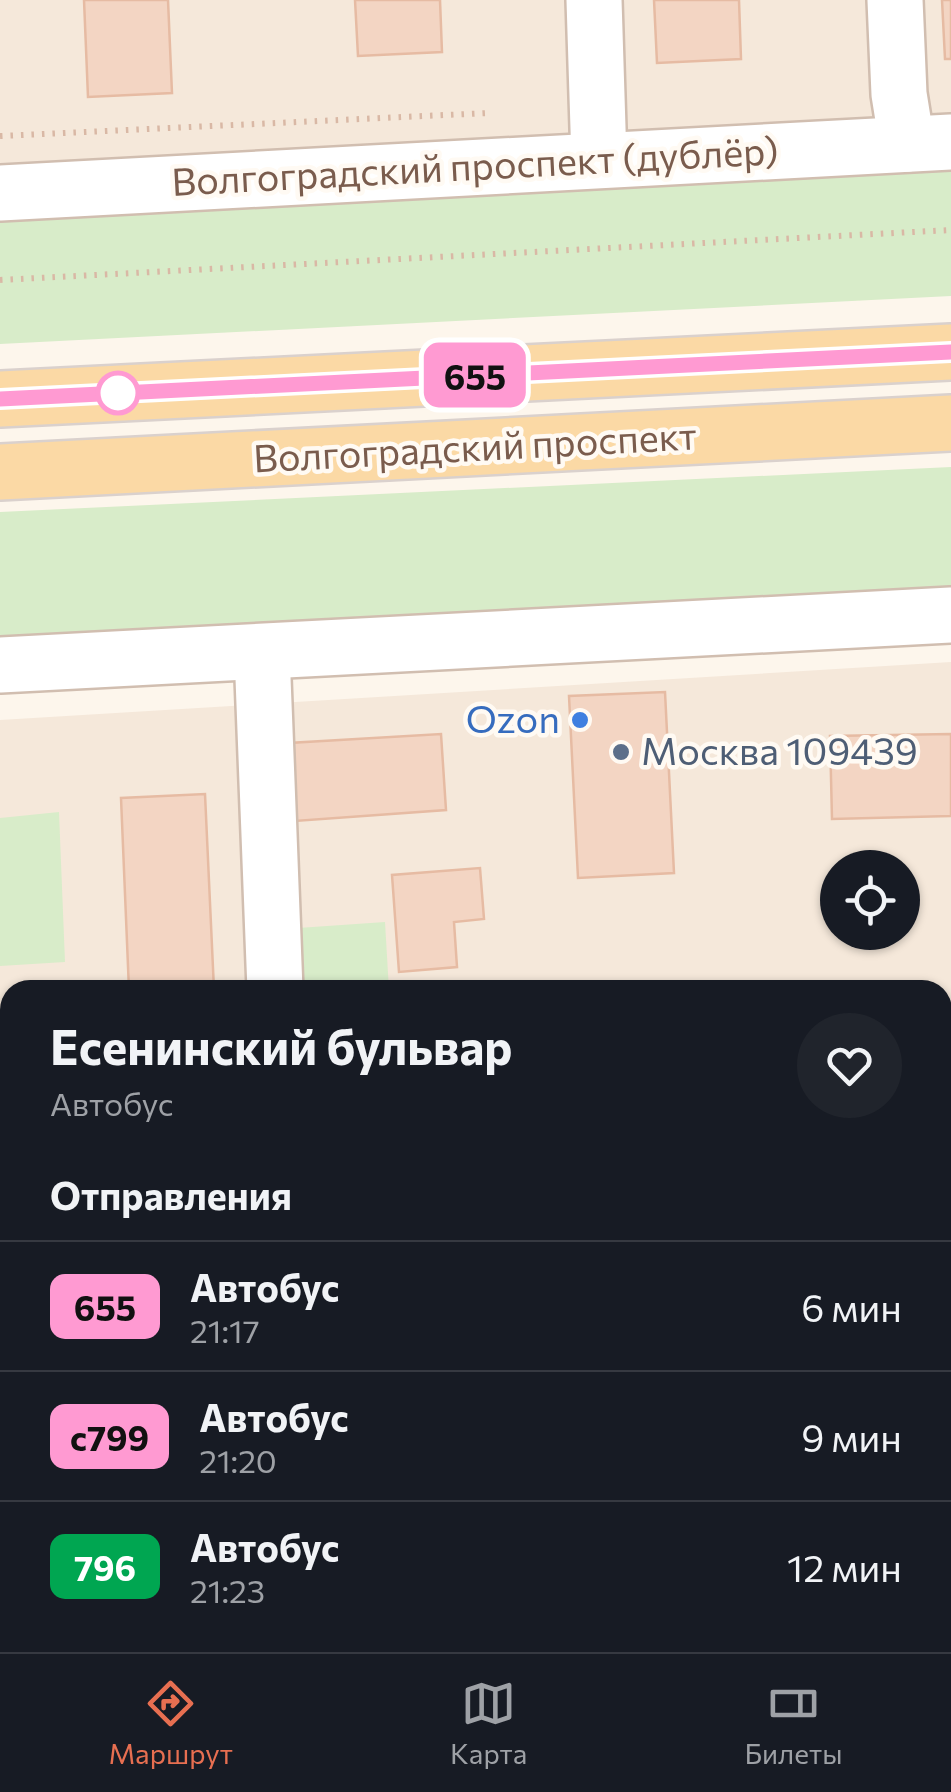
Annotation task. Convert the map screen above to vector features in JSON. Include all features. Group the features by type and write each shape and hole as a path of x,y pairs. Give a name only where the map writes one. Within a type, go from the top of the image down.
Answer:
{"main road":[{"name":"Волгоградский проспект","path":"0,399 951,352"},
{"name":"Волгоградский проспект","path":"0,472 951,424"}],"street":[{"path":"594,0 599,160"},
{"path":"894,0 899,94 929,143"},
{"name":"Волгоградский проспект (дублёр)","path":"0,194 929,143"},
{"path":"0,666 951,615"},
{"path":"262,652 276,980"}],"path":[{"path":"0,136 498,113"},
{"path":"0,280 951,230"}],"shaded area":[{"path":"0,0 951,0 951,121 0,167"},
{"path":"951,662 951,980 0,980 0,720"}],"green space":[{"path":"951,153 951,296 0,344 0,200"},
{"path":"951,467 951,592 0,641 0,512"},
{"path":"59,812 65,962 0,966 0,818"},
{"path":"385,922 388,980 300,980 298,928"}],"building":[{"path":"84,0 168,0 172,93 88,97"},
{"path":"355,0 440,0 442,52 358,56"},
{"path":"654,0 739,0 741,59 657,63"},
{"path":"942,0 951,0 951,59 945,59"},
{"path":"665,692 674,873 578,878 569,696"},
{"path":"441,734 446,810 295,821 289,743"},
{"path":"951,734 951,816 832,819 830,736"},
{"path":"205,794 214,980 129,980 121,798"},
{"path":"480,868 484,919 454,922 457,967 399,972 392,875"}],"bus line":[{"name":"655","path":"0,399 951,352"}],"place":[{"name":"Ozon","path":"580,720"},
{"name":"Москва 109439","path":"621,752"}]}
